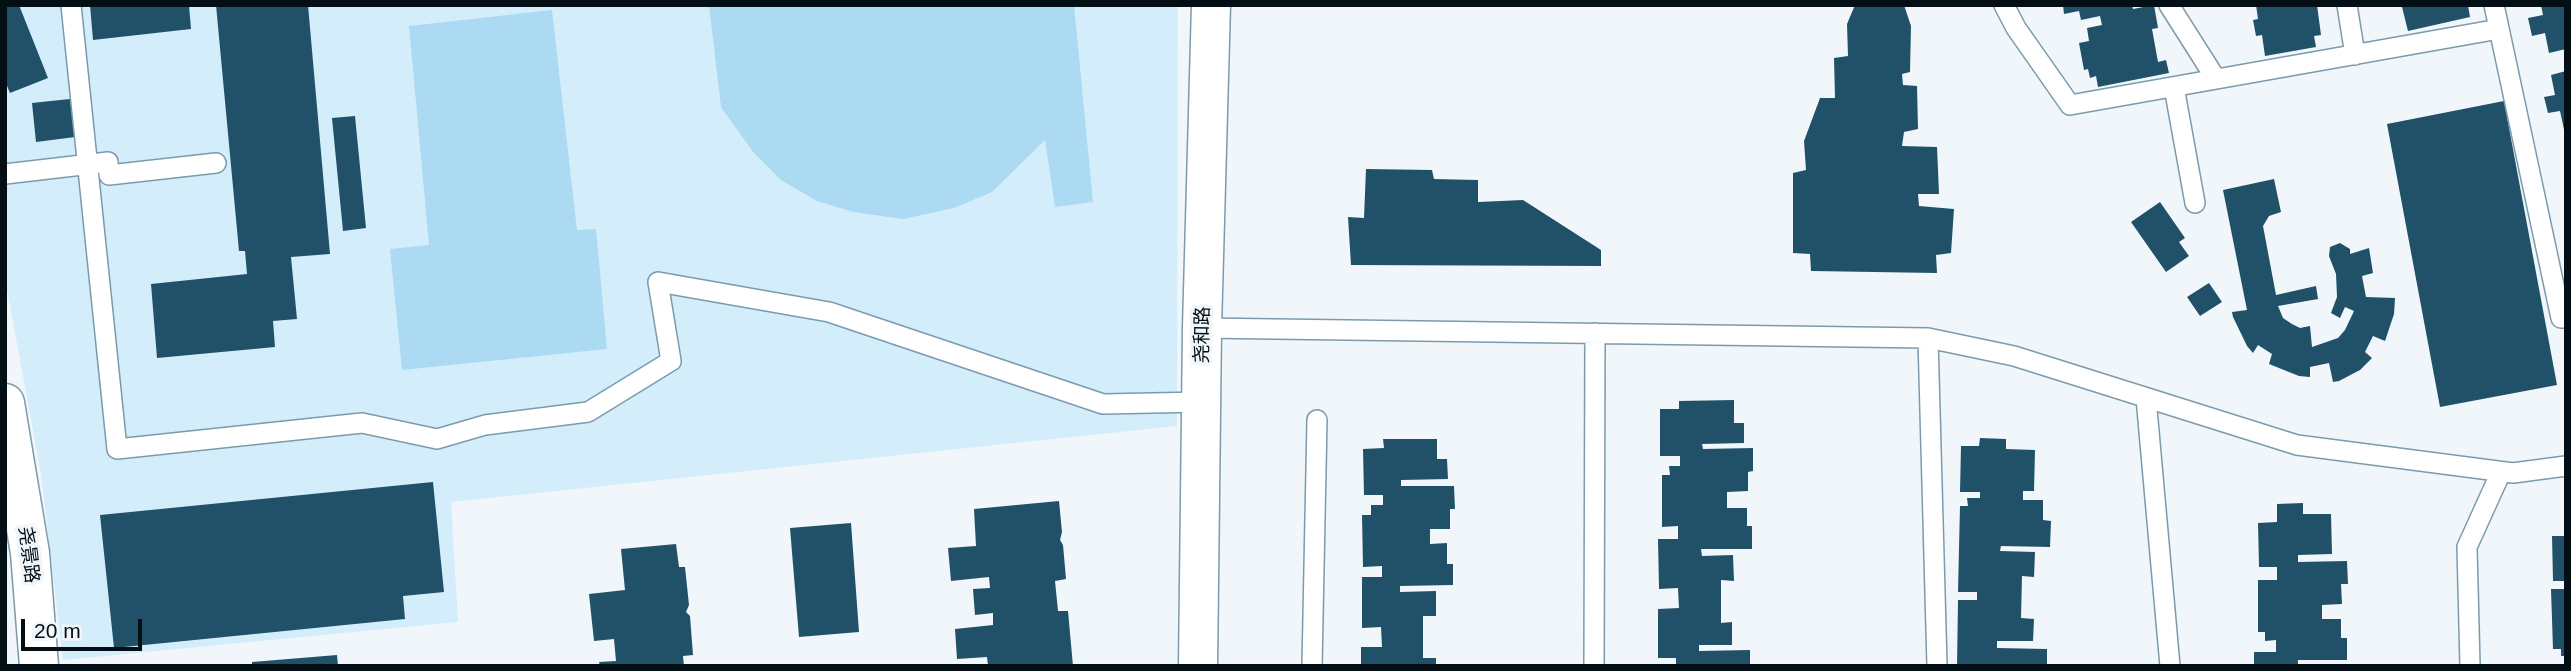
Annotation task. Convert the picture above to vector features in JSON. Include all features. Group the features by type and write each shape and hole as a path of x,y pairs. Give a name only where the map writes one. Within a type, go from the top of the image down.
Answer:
{"main road":[{"name":"尧和路","path":"1198,666 1202,328 1211,5"},
{"name":"尧景路","path":"5,403 30,553 39,666"}],"lane":[{"path":"71,5 117,449 362,423 437,439 485,425 588,412 671,361 658,282 828,312 1103,404 1202,402"},
{"path":"2004,5 2070,105 2499,29"},
{"path":"2169,5 2216,79"},
{"path":"2347,5 2355,55"},
{"path":"2494,5 2561,318 2566,318"},
{"path":"2174,87 2195,202"},
{"path":"5,174 108,162 109,175 216,163"},
{"path":"1202,328 1928,338 2014,356 2297,445 2513,474 2566,466"},
{"path":"1594,666 1595,333"},
{"path":"1928,338 1937,666"},
{"path":"2146,398 2170,666"},
{"path":"1312,666 1317,420"},
{"path":"2470,666 2467,547 2501,472"}],"shaded area":[{"path":"5,5 1178,5 1177,426 451,502 458,622 63,660 41,474 5,279"},
{"path":"709,5 1074,5 1093,202 1055,207 1045,140 992,192 954,208 903,219 853,212 817,201 781,180 753,152 721,107"},
{"path":"552,10 577,230 596,229 607,349 402,370 390,249 429,245 409,26"}],"building":[{"path":"5,5 19,5 48,78 10,93 5,81"},
{"path":"90,5 189,5 191,29 93,40"},
{"path":"216,5 308,5 330,254 291,257 297,319 273,321 275,347 157,358 151,284 247,274 245,251 239,251"},
{"path":"1855,5 1904,5 1911,26 1910,72 1902,74 1903,85 1917,86 1918,129 1904,132 1902,146 1937,147 1939,194 1918,194 1919,206 1954,209 1951,253 1936,255 1937,273 1811,271 1810,254 1793,253 1793,173 1806,170 1804,141 1820,98 1835,98 1834,58 1848,56 1847,24"},
{"path":"2063,5 2132,5 2133,9 2154,5 2158,28 2152,29 2158,62 2166,60 2169,73 2098,87 2096,76 2090,78 2088,69 2084,70 2079,43 2089,41 2087,28 2102,25 2100,16 2081,20 2079,11 2064,14"},
{"path":"2256,5 2317,5 2321,35 2314,36 2316,47 2265,56 2262,35 2256,36 2253,20 2258,19"},
{"path":"2468,5 2470,17 2408,31 2402,7"},
{"path":"2541,5 2566,5 2566,49 2549,53 2545,33 2532,36 2528,18 2543,15"},
{"path":"2566,71 2565,134 2560,111 2548,113 2544,97 2555,95 2551,75"},
{"path":"70,99 75,137 36,142 32,103"},
{"path":"2504,101 2557,385 2440,407 2387,124"},
{"path":"355,116 366,228 343,231 332,118"},
{"path":"1366,169 1432,170 1434,179 1478,180 1478,202 1523,200 1601,250 1601,266 1351,265 1348,217 1364,218"},
{"path":"2274,179 2281,212 2269,216 2263,226 2276,295 2316,286 2318,299 2278,306 2283,318 2292,324 2300,328 2310,326 2312,347 2338,338 2354,311 2345,307 2340,318 2331,313 2337,297 2336,274 2329,256 2330,247 2340,243 2350,249 2350,254 2369,248 2373,273 2362,276 2366,297 2395,298 2394,314 2385,341 2373,336 2365,352 2372,358 2360,370 2339,381 2333,382 2329,363 2310,367 2310,377 2299,376 2269,364 2272,354 2258,345 2253,353 2233,317 2232,312 2247,310 2223,190"},
{"path":"2160,202 2185,238 2179,242 2189,256 2166,272 2131,222"},
{"path":"2209,283 2222,302 2200,316 2187,297"},
{"path":"1734,400 1734,423 1744,423 1744,443 1702,444 1703,449 1753,448 1753,471 1748,472 1748,491 1727,492 1727,508 1747,508 1747,526 1752,526 1752,549 1701,549 1702,556 1733,555 1734,581 1721,580 1721,623 1732,622 1732,645 1699,645 1699,651 1750,650 1750,666 1676,666 1676,658 1658,658 1658,609 1679,608 1678,588 1659,589 1658,539 1678,539 1678,526 1662,527 1662,475 1670,475 1669,466 1680,466 1680,456 1660,456 1660,409 1679,409 1679,401"},
{"path":"1980,438 2006,439 2006,449 2035,450 2034,491 2023,491 2023,500 2043,500 2043,520 2051,521 2050,547 2001,546 2000,551 2035,552 2034,577 2022,576 2021,618 2034,619 2033,641 1997,641 1997,648 2047,649 2047,666 1957,666 1958,600 1977,600 1977,592 1958,592 1960,506 1968,506 1967,498 1980,498 1980,492 1960,492 1961,446 1979,446"},
{"path":"1383,439 1437,439 1437,459 1447,459 1448,479 1401,480 1401,486 1454,486 1455,509 1450,509 1450,529 1430,529 1430,544 1447,543 1447,564 1453,564 1453,585 1400,586 1400,592 1436,591 1436,616 1423,616 1423,658 1436,658 1436,666 1361,666 1361,647 1382,647 1381,627 1362,628 1362,577 1382,577 1382,566 1363,567 1362,515 1371,515 1371,505 1383,505 1383,495 1364,495 1363,449 1384,448"},
{"path":"433,482 444,592 403,596 405,619 114,648 100,515"},
{"path":"1059,501 1062,532 1060,540 1063,545 1066,579 1055,581 1058,611 1068,611 1073,666 988,666 987,657 957,659 955,629 993,625 993,613 975,615 973,589 990,588 989,577 951,581 948,548 976,546 974,509"},
{"path":"2303,503 2303,514 2331,514 2332,554 2298,555 2298,562 2347,561 2348,584 2341,584 2342,604 2322,605 2322,619 2341,619 2341,638 2347,638 2347,660 2298,660 2298,666 2254,666 2254,652 2276,652 2276,640 2265,641 2265,632 2258,632 2258,580 2277,580 2277,567 2259,567 2258,523 2277,522 2277,504"},
{"path":"851,523 859,632 799,637 790,528"},
{"path":"2552,536 2566,536 2566,581 2553,581"},
{"path":"676,544 679,567 685,567 689,605 686,612 690,616 693,655 683,656 684,666 600,666 599,662 616,661 614,639 594,641 589,594 625,590 621,549"},
{"path":"2551,589 2566,589 2566,656 2561,656 2561,649 2553,649"},
{"path":"337,655 338,666 252,666 252,662"}]}
